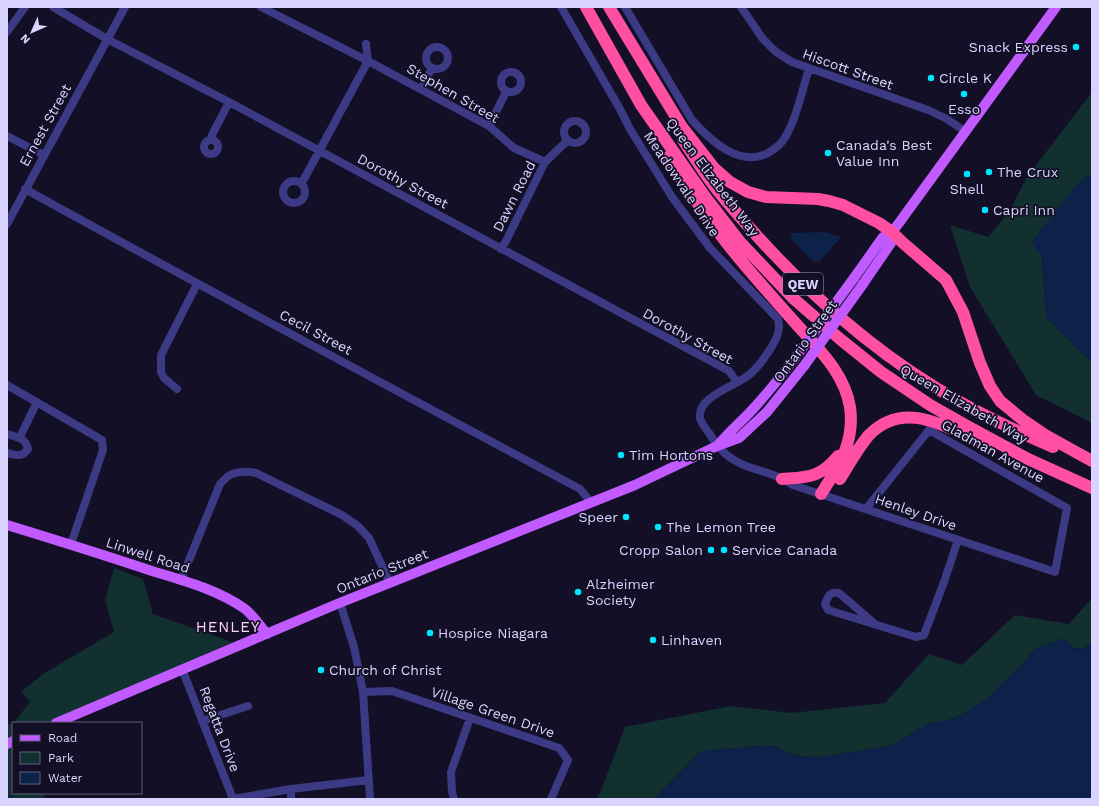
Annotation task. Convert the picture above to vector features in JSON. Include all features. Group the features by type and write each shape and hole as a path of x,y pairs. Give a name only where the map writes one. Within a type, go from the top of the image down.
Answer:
{"highway":[{"name":"Queen Elizabeth Way","path":"586,7 641,104 706,198 740,242 794,298 840,339 881,372 930,405 1028,459 1092,488"},
{"name":"Queen Elizabeth Way","path":"603,7 662,109 712,183 776,258 821,302 842,321 879,349 960,402 1017,432 1092,465"},
{"path":"609,7 682,128 714,168 730,182 748,192 766,197 818,199 829,201 843,205 879,223 892,232 946,280 963,312 980,363 990,386 1000,401 1023,420 1045,435 1092,461"},
{"path":"641,104 677,172 721,236 751,273 822,352 837,372 846,393 850,408 849,434 846,452 825,495"},
{"path":"825,495 869,436 889,421 900,418 912,417 930,421 996,448 1028,459"},
{"path":"782,479 804,478 822,471 832,464 839,455 849,434"}],"main road":[{"name":"Ontario Street","path":"718,446 730,431 768,393 854,278 882,237 892,232 1056,7"},
{"name":"Ontario Street","path":"58,722 340,603 635,485 718,446 739,438 767,412 804,366 891,243 892,232"},
{"name":"Linwell Road","path":"7,525 71,544 181,580 215,593 246,610 267,634"}],"street":[{"path":"7,32 25,7"},
{"name":"Dorothy Street","path":"53,7 107,39 229,102 729,371 737,382"},
{"name":"Ernest Street","path":"7,224 125,7"},
{"name":"Stephen Street","path":"261,7 368,61 489,126 514,148 545,162"},
{"name":"Meadowvale Drive","path":"561,7 620,108 630,129 672,197 710,248 778,319 780,328 776,340 750,375 708,400 702,406 700,412 701,419 718,446"},
{"path":"625,7 692,120 702,132 727,150 742,157 749,158 763,155 778,147 784,140 791,126 809,69"},
{"name":"Hiscott Street","path":"741,7 763,39 776,52 792,62 928,110 945,118 965,131"},
{"path":"300,183 304,179 368,61 366,44"},
{"path":"421,89 432,68"},
{"path":"489,126 506,92"},
{"path":"211,140 212,135 229,102"},
{"path":"7,136 44,155"},
{"name":"Dawn Road","path":"501,248 506,241 545,162 568,140"},
{"name":"Cecil Street","path":"25,189 197,284 580,489 591,502"},
{"path":"177,389 164,378 161,372 161,355 197,284"},
{"path":"7,385 102,440 103,450 71,544"},
{"path":"20,437 37,402"},
{"name":"Gladman Avenue","path":"866,509 929,430 1067,508 1066,512"},
{"path":"7,434 20,437 27,444 28,449 25,454 19,456 7,453"},
{"name":"Henley Drive","path":"718,446 734,460 751,468 769,473 793,485 1055,572 1066,512"},
{"path":"181,580 220,484 232,474 249,471 342,515 358,526 369,538 390,583"},
{"path":"875,624 839,593 833,592 830,594 825,604 828,610 916,637 924,635 958,540"},
{"path":"340,603 354,647 363,692 370,799"},
{"name":"Regatta Drive","path":"182,669 233,799"},
{"name":"Village Green Drive","path":"363,692 392,691 559,748 568,760 551,799"},
{"path":"202,721 248,706"},
{"path":"454,799 452,792 451,772 470,718"},
{"path":"233,799 291,789 369,780"},
{"path":"291,789 291,799"}],"green space":[{"path":"1092,92 1092,175 1085,177 1032,242 1042,257 1046,317 1092,362 1092,423 1036,395 970,287 950,225 988,237 1009,212 1027,177"},
{"path":"114,568 143,579 153,614 232,642 68,719 68,722 13,722 30,702 21,692 43,674 114,632 105,600"},
{"path":"1092,598 1092,642 1084,648 1035,649 988,698 961,715 948,720 928,724 890,746 815,758 794,755 772,745 701,751 654,799 596,799 600,793 625,727 731,706 791,713 885,703 929,654 962,665 1015,615 1069,624"},
{"path":"12,722 12,794 45,794 44,799 7,799 7,725"}],"water":[{"path":"1092,175 1092,362 1046,317 1042,257 1032,242 1074,188 1085,177"},
{"path":"824,232 841,237 819,262 813,262 790,238 792,233"},
{"path":"1063,638 1075,649 1084,648 1092,642 1092,799 654,799 701,751 772,745 794,755 815,758 890,746 928,724 948,720 961,715 988,698 1035,649"}],"waterway":[{"path":"10,799 12,794"}],"place":[{"name":"Snack Express","path":"1076,47"},
{"name":"Circle K","path":"931,78"},
{"name":"Esso","path":"964,94"},
{"name":"Canada's Best Value Inn","path":"828,153"},
{"name":"The Crux","path":"989,172"},
{"name":"Shell","path":"967,174"},
{"name":"Capri Inn","path":"985,210"},
{"name":"Tim Hortons","path":"621,455"},
{"name":"Speer","path":"626,517"},
{"name":"The Lemon Tree","path":"658,527"},
{"name":"Cropp Salon","path":"711,550"},
{"name":"Service Canada","path":"724,550"},
{"name":"Alzheimer Society","path":"578,592"},
{"name":"Hospice Niagara","path":"430,633"},
{"name":"Linhaven","path":"653,640"},
{"name":"Church of Christ","path":"321,670"}],"district":[{"name":"HENLEY","path":"228,627"}]}
